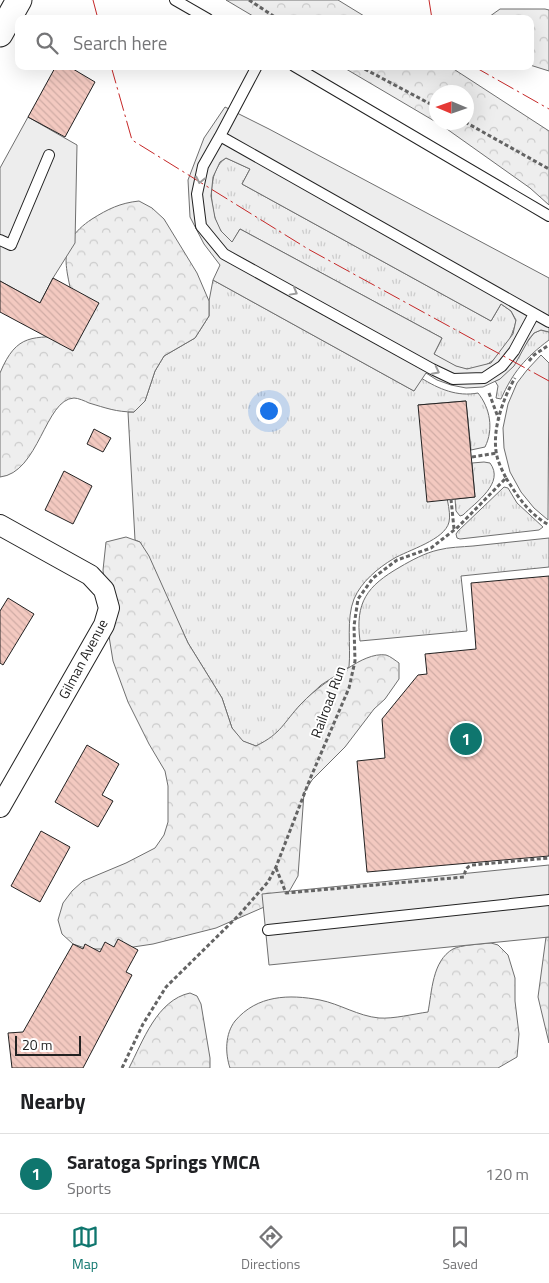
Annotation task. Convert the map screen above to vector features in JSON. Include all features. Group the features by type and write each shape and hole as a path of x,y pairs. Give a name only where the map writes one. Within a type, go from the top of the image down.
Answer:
{"street":[{"path":"0,34 19,0"},
{"name":"Gilman Avenue","path":"0,525 90,575 104,590 109,608 104,625 0,808"}],"lane":[{"path":"175,0 201,15"},
{"path":"255,70 203,166 197,194 201,226 224,254 453,379 484,378 502,366 514,351 534,314"},
{"path":"301,70 549,216"},
{"path":"220,136 549,322"},
{"path":"0,240 11,245 49,155"},
{"path":"268,930 549,900"}],"path":[{"path":"248,0 272,15"},
{"path":"367,70 429,103"},
{"path":"474,127 549,169"},
{"path":"524,367 534,354 549,345"},
{"path":"519,373 514,379 503,404 496,436 496,454 506,478 520,500 537,518 549,526"},
{"path":"472,457 496,454"},
{"name":"Railroad Run","path":"122,1068 142,1024 166,987 238,915 268,882 276,867 310,779 349,688 355,661 354,626 358,599 373,578 397,560 431,548 454,530 506,478"},
{"path":"451,499 454,530"},
{"path":"276,867 286,893 464,877 464,872 468,866 472,865 549,858"}],"green space":[{"path":"226,0 338,0 362,15 251,15"},
{"path":"500,9 549,10 549,71 534,66 534,15 492,15"},
{"path":"348,70 455,70 549,131 549,205 530,188 448,130 474,130 474,85 429,85 429,118"},
{"path":"226,158 250,169 242,184 491,321 501,304 511,311 516,321 514,330 505,347 492,361 484,366 466,369 458,367 434,354 442,338 240,229 232,243 221,231 212,204 212,182 215,172"},
{"path":"139,201 152,208 164,219 197,273 209,301 209,316 195,338 164,356 155,371 145,401 134,412 111,409 76,398 64,402 48,422 33,451 24,463 13,472 0,477 0,373 6,360 13,350 28,340 72,336 77,319 66,258 72,238 80,228 103,212 120,205"},
{"path":"213,280 414,391 421,378 435,386 455,393 478,393 488,412 490,426 485,447 471,450 466,401 418,405 443,483 447,499 449,522 441,534 387,563 365,581 354,599 350,615 349,667 321,685 300,705 281,729 270,739 256,746 242,741 232,728 222,698 188,643 140,542 135,540 128,412 134,412 145,401 155,371 164,356 195,338 209,316 209,301"},
{"path":"541,330 549,332 549,340 520,366 501,399 496,398 498,386 495,381 500,379 534,333"},
{"path":"472,463 490,463 494,470 494,478 491,485 481,498 460,516 456,511 455,499 475,497"},
{"path":"504,487 508,488 517,503 543,527 539,530 457,538 456,534 458,531"},
{"path":"126,537 140,542 149,556 188,643 222,698 232,728 243,741 256,746 271,737 301,704 318,689 343,671 367,658 377,655 391,657 399,663 399,679 345,747 312,780 304,793 298,876 290,890 278,901 216,928 153,944 120,949 88,949 73,944 62,934 58,920 63,903 83,881 126,863 155,848 164,835 168,822 168,786 165,771 128,702 113,661 108,630 103,570 106,542"},
{"path":"549,538 549,567 461,576 467,631 360,641 360,616 366,596 379,581 409,562 428,553 447,548"},
{"path":"546,937 549,937 549,1043 538,997"},
{"path":"491,943 498,945 508,955 515,978 515,1001 519,1034 517,1057 498,1068 230,1068 227,1056 229,1032 235,1021 244,1012 263,1001 285,997 308,998 379,1018 428,1012 434,977 446,954 453,949 461,947"},
{"path":"190,993 197,996 201,1004 210,1068 129,1068 152,1023 160,1013 178,997"}],"shaded area":[{"path":"225,107 549,278 549,332 541,330 534,333 514,366 500,379 483,387 466,388 451,385 437,380 426,373 414,391 213,280 220,265 204,244 190,217 188,180 204,138","holes":["226,158 250,169 242,184 491,321 501,304 511,311 516,320 513,334 491,363 467,369 456,366 434,354 442,338 240,229 232,242 221,231 215,218 211,196 213,177 220,162"]},
{"path":"28,117 77,145 75,243 40,303 0,281 0,168"},
{"path":"541,355 549,363 548,520 534,508 521,492 510,472 504,448 503,428 508,404 517,383"},
{"path":"549,865 549,937 269,965 262,894"}],"building":[{"path":"54,70 75,70 95,82 65,137 28,117"},
{"path":"53,278 99,303 73,351 0,312 0,281 40,303"},
{"path":"466,401 475,497 427,502 418,405"},
{"path":"94,429 111,438 103,452 87,444"},
{"path":"64,471 92,486 73,524 45,510"},
{"path":"549,576 549,856 367,872 357,761 385,758 382,719 418,675 427,674 425,654 476,649 471,583"},
{"path":"8,598 34,614 3,665 0,663 0,611"},
{"path":"87,745 119,764 102,795 113,801 98,827 55,802"},
{"path":"41,831 70,847 40,902 11,886"},
{"path":"118,939 138,950 126,972 132,975 83,1068 12,1068 8,1033 23,1032 73,944 83,949 85,944 100,952 105,942 114,947"}],"power":[{"path":"93,0 97,15"},
{"path":"429,0 431,15"},
{"path":"112,70 132,140 308,249 549,381"},
{"path":"480,70 549,109"}],"place":[{"name":"Saratoga Springs YMCA","path":"466,739"}]}
